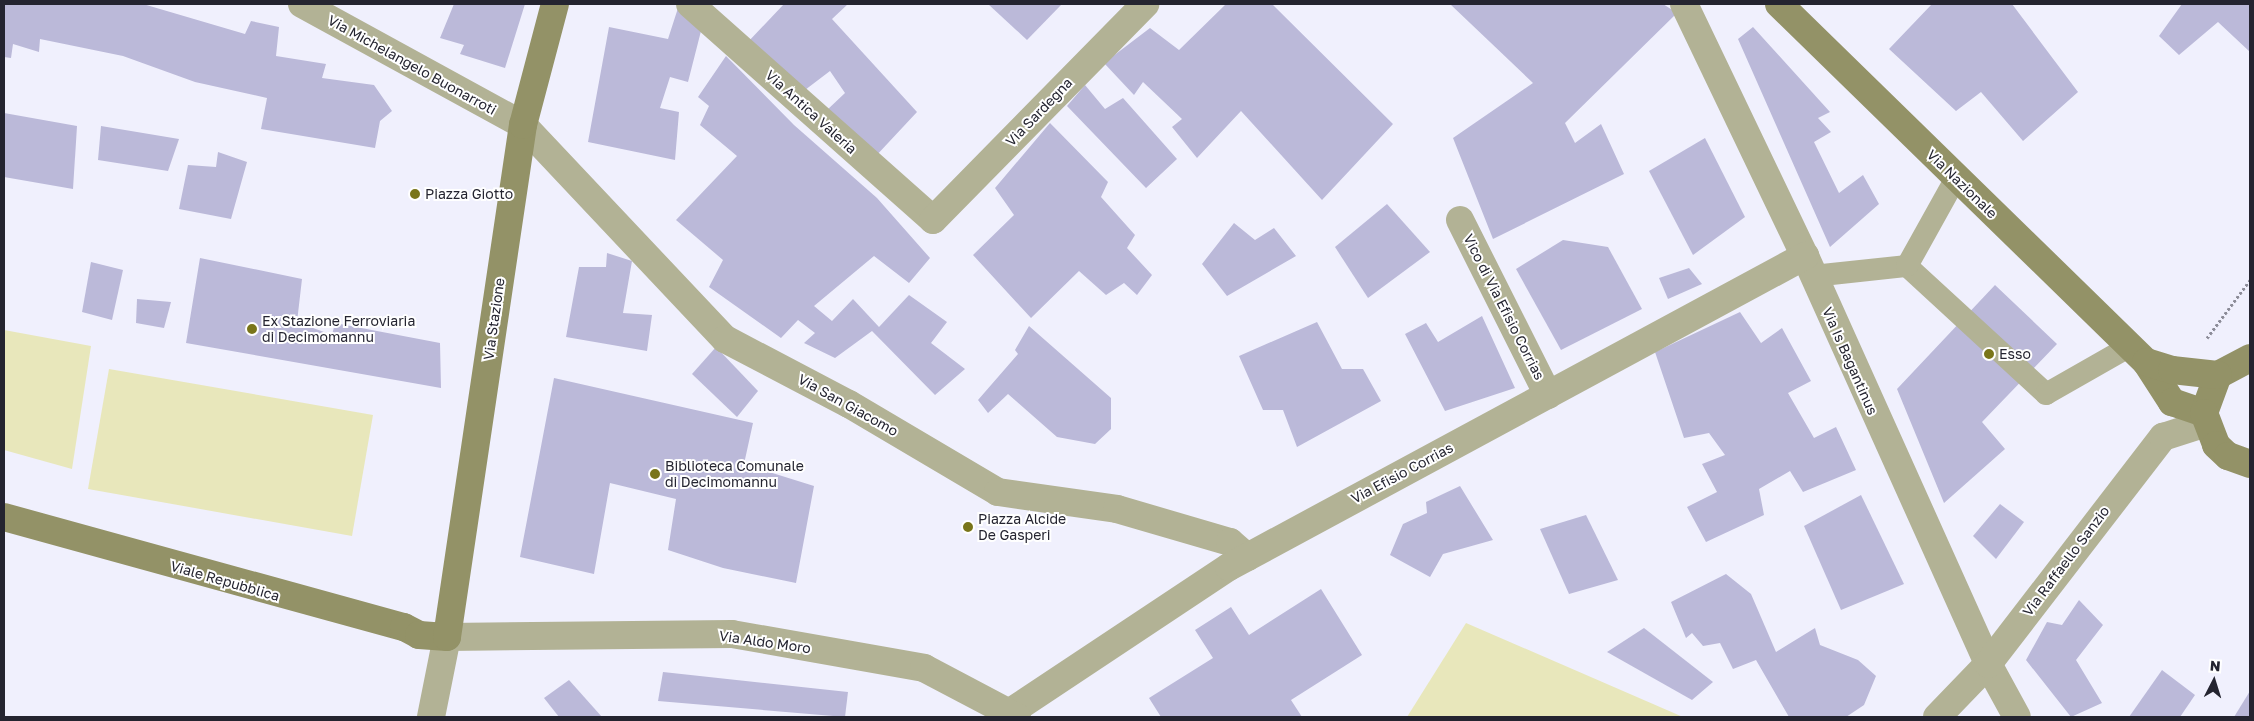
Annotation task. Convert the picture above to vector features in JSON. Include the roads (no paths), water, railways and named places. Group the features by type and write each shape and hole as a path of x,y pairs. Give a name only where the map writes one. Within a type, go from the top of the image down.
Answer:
{"main road":[{"name":"Via Stazione","path":"447,637 523,125 555,4"},
{"name":"Via Nazionale","path":"1779,4 2138,354 2172,402 2205,418"},
{"name":"Via Nazionale","path":"2138,354 2172,370 2218,375"},
{"path":"2250,358 2218,375 2210,386 2205,418 2216,445 2228,456 2250,464"},
{"name":"Viale Repubblica","path":"4,517 404,627 419,635 447,637"}],"street":[{"name":"Via Michelangelo Buonarroti","path":"302,4 523,125"},
{"name":"Via Antica Valeria","path":"690,4 932,220"},
{"name":"Via Sardegna","path":"932,220 1145,4"},
{"name":"Via Is Bagantinus","path":"1684,4 1809,266 1988,664 2017,717"},
{"name":"Via San Giacomo","path":"523,125 725,339 849,404 998,492 1117,509 1230,542 1248,556"},
{"name":"Vico di Via Efisio Corrias","path":"1460,220 1548,395"},
{"name":"Via Efisio Corrias","path":"1014,714 1248,556 1548,395 1809,266"},
{"name":"Via Raffaello Sanzio","path":"1937,717 1988,664 2163,437 2205,418"},
{"name":"Via Aldo Moro","path":"447,637 732,634 924,668 1014,714"},
{"path":"431,717 447,637"}],"lane":[{"path":"1907,266 1956,178"},
{"path":"1809,266 1907,266 2046,394 2138,354"}],"place":[{"name":"Piazza Giotto","path":"415,194"},
{"name":"Ex Stazione Ferroviaria di Decimomannu","path":"252,329"},
{"name":"Esso","path":"1989,354"},
{"name":"Biblioteca Comunale di Decimomannu","path":"655,474"},
{"name":"Piazza Alcide De Gasperi","path":"968,527"}]}
